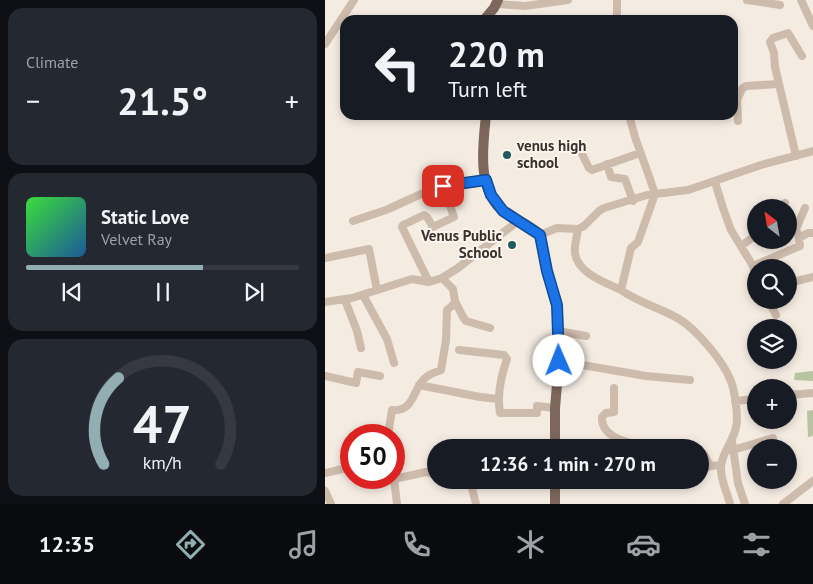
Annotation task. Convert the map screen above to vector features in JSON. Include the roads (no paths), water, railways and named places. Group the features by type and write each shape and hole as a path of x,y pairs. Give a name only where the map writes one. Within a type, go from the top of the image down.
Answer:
{"main road":[{"path":"488,15 497,2"},
{"path":"485,120 483,154 486,180 494,201 503,211 540,235 547,271 557,305 559,361 555,408 555,439"},
{"path":"555,489 555,504"}],"street":[{"path":"344,15 354,0"},
{"path":"497,2 525,6 568,0"},
{"path":"617,0 617,15"},
{"path":"747,0 779,5"},
{"path":"801,0 813,26"},
{"path":"325,44 340,21"},
{"path":"795,156 778,84 774,53 770,42 773,38 788,33 802,56"},
{"path":"738,97 741,89 746,86 778,84"},
{"path":"621,290 631,248 638,242 655,194 630,120"},
{"path":"579,148 589,168 592,170 640,153"},
{"path":"540,235 557,228 578,229 584,226 599,211 633,200 655,194 687,190 761,165 813,152"},
{"path":"607,164 611,177 625,179 633,200"},
{"path":"353,221 387,210 430,190 443,186 486,180"},
{"path":"715,182 727,219 749,259"},
{"path":"429,282 402,227 421,216 427,217 433,227 454,217 443,186"},
{"path":"769,259 800,246 796,229 805,208"},
{"path":"325,301 345,300 412,279 429,282 442,278 458,268 518,221"},
{"path":"578,229 575,252 579,264 598,278 629,296 678,318 701,336 729,377 735,401 737,420 730,450 721,465 721,474 730,504"},
{"path":"799,238 808,233 813,233"},
{"path":"741,246 747,242"},
{"path":"325,258 369,249 377,290"},
{"path":"797,281 813,277"},
{"path":"442,278 453,289 460,314 466,320 490,328"},
{"path":"363,295 387,339 394,363"},
{"path":"345,300 357,331 361,348"},
{"path":"390,424 392,410 403,409 410,404 422,380 429,374 441,370 446,340 447,310 455,301"},
{"path":"773,309 776,315"},
{"path":"558,331 586,336"},
{"path":"459,350 506,356 507,359 500,380 498,399 500,413 537,413 537,406 555,408"},
{"path":"559,361 647,376 690,380"},
{"path":"325,376 356,383 358,372 380,376"},
{"path":"419,386 498,399"},
{"path":"614,388 614,412 606,413 602,417 602,422 608,432 619,439"},
{"path":"797,395 813,394"},
{"path":"735,401 747,400"},
{"path":"730,450 773,438"},
{"path":"730,450 745,504"},
{"path":"710,466 721,465"},
{"path":"325,473 340,470"},
{"path":"405,476 427,472"},
{"path":"783,504 813,481"},
{"path":"395,489 397,504"},
{"path":"472,489 476,504"},
{"path":"325,490 331,504"}],"place":[{"name":"venus high school","path":"507,155"},
{"name":"Venus Public School","path":"512,245"}]}
